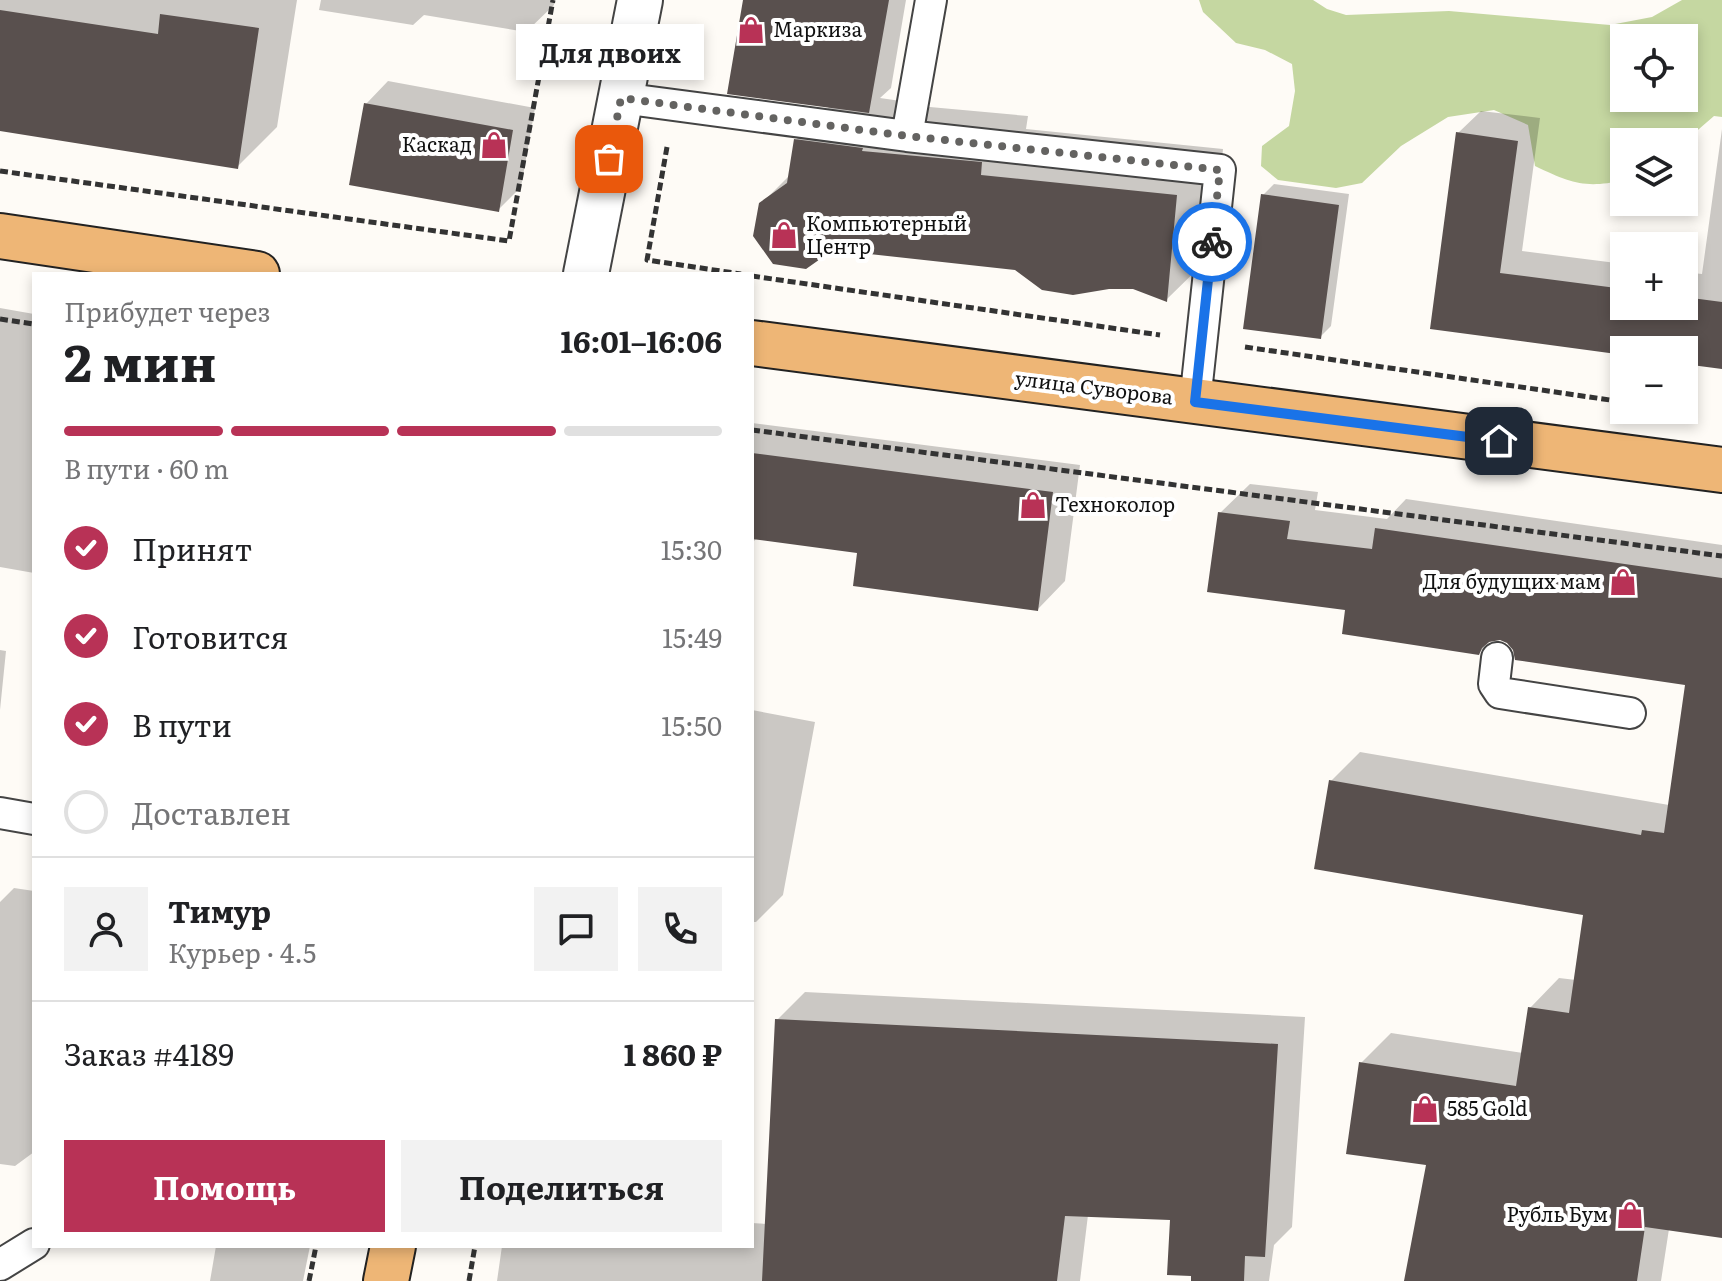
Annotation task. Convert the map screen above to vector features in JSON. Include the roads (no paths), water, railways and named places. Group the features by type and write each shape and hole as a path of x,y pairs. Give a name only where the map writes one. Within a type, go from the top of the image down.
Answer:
{"main road":[{"path":"0,236 243,272"},
{"name":"улица Суворова","path":"754,343 1722,470"},
{"path":"386,1281 393,1248"}],"street":[{"path":"586,272 640,0"}],"lane":[{"path":"907,136 931,0"},
{"path":"621,98 907,136 1220,170 1195,402"},
{"path":"1497,658 1494,684 1500,693 1630,713"},
{"path":"0,813 32,819"},
{"path":"0,1265 32,1245"}],"place":[{"name":"Маркиза","path":"751,30"},
{"name":"Каскад","path":"494,145"},
{"name":"Для двоих","path":"609,159"},
{"name":"Компьютерный Центр","path":"784,235"},
{"name":"Техноколор","path":"1033,505"},
{"name":"Для будущих мам","path":"1623,582"},
{"name":"585 Gold","path":"1425,1109"},
{"name":"Рубль Бум","path":"1630,1215"}]}
